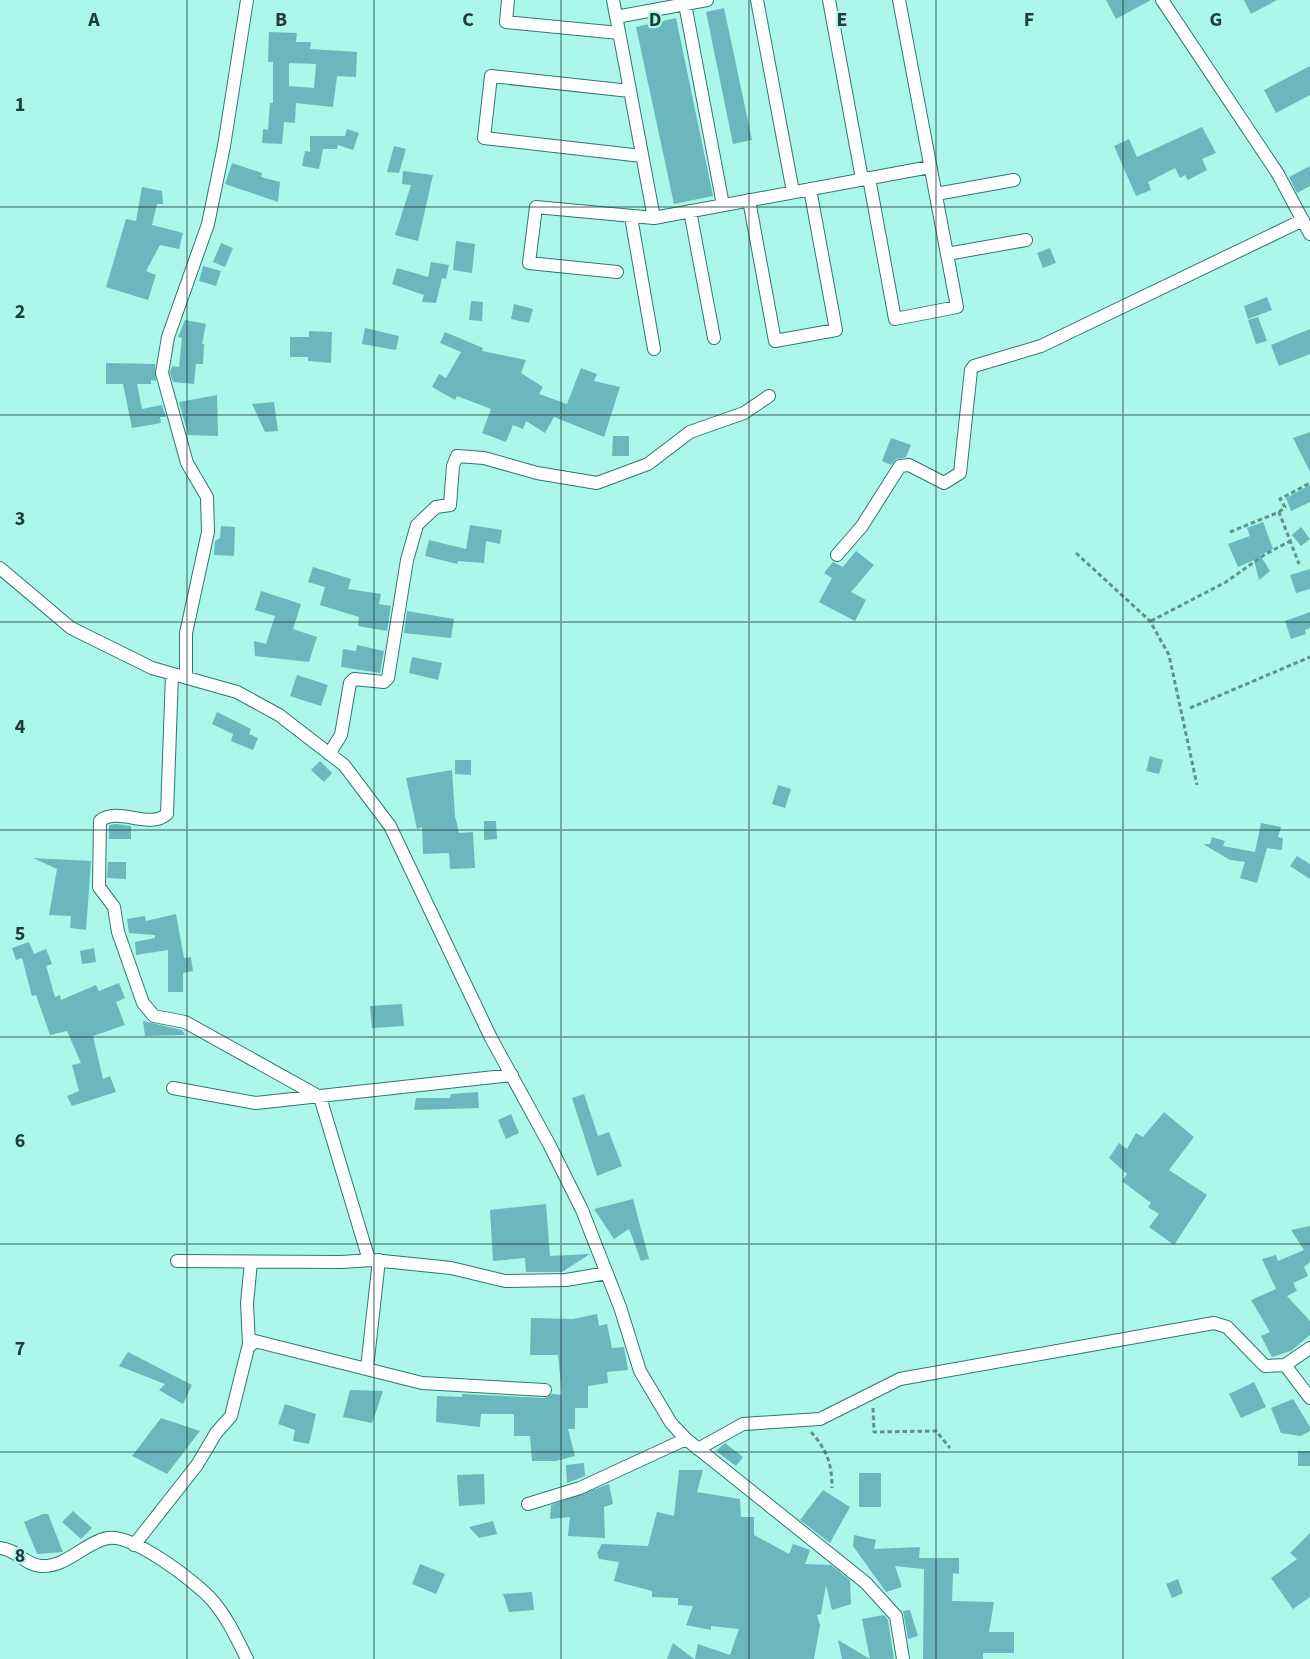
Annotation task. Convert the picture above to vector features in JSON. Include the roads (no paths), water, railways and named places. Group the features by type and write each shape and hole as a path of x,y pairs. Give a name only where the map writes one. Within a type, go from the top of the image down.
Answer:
{"street":[{"path":"186,677 186,633 208,532 207,497 187,463 162,373 168,337 208,224 224,146 248,0"},
{"path":"508,0 506,22 619,33"},
{"path":"613,0 654,218"},
{"path":"616,17 707,0"},
{"path":"757,0 793,192"},
{"path":"829,0 896,319 957,308 899,0"},
{"path":"1162,0 1234,104 1278,174 1310,234"},
{"path":"685,4 723,205"},
{"path":"630,92 491,76 484,138 642,156"},
{"path":"617,272 530,263 536,207 654,218 930,167"},
{"path":"936,194 1014,180"},
{"path":"749,200 775,341 836,330 810,189"},
{"path":"690,211 714,338"},
{"path":"630,217 654,349"},
{"path":"837,555 862,526 900,466 909,465 941,483 952,480 962,469 971,370 974,366 1041,346 1303,220"},
{"path":"947,254 1026,240"},
{"path":"329,754 341,735 350,683 354,679 384,682 388,678 407,560 417,525 436,507 450,505 453,466 457,456 484,458 537,473 597,483 648,464 690,432 744,413 769,396"},
{"path":"0,568 71,628 152,668 237,692 279,715 344,765 390,826 491,1038 582,1210 607,1272 640,1371 671,1424 698,1449 866,1583 896,1616 903,1659"},
{"path":"172,674 167,814 158,819 110,816 100,821 100,890 114,908 120,937 142,1003 149,1012 154,1016 185,1022 320,1097 374,1260 368,1368"},
{"path":"173,1088 256,1103 512,1075"},
{"path":"177,1261 374,1260 451,1268 496,1281 566,1280 607,1272"},
{"path":"134,1545 197,1466 216,1433 231,1416 249,1345 247,1303 251,1262"},
{"path":"698,1449 743,1424 801,1422 832,1415 872,1391 900,1378 1082,1348 1190,1326 1214,1323 1227,1327 1265,1366 1285,1365 1310,1348"},
{"path":"249,1345 255,1341 261,1341 436,1385 546,1390"},
{"path":"1285,1365 1310,1398"},
{"path":"528,1504 580,1488 686,1439"},
{"path":"0,1548 8,1549 41,1566 59,1562 104,1539 119,1538 181,1574 212,1600 228,1622 247,1659"}]}
